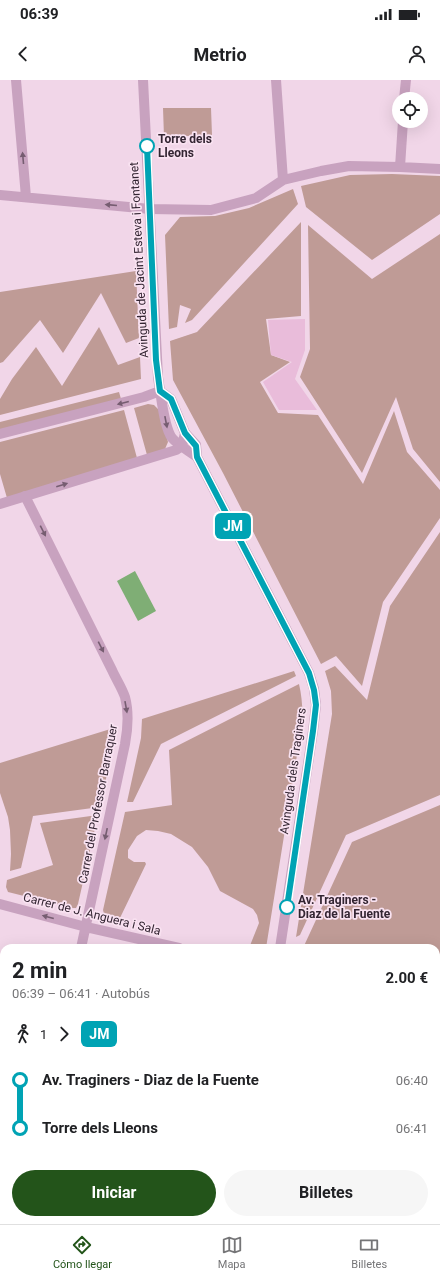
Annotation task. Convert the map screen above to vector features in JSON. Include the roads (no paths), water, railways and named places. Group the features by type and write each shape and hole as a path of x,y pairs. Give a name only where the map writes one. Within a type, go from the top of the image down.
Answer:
{"street":[{"path":"16,80 26,197"},
{"name":"Avinguda de Jacint Esteva i Fontanet","path":"143,80 156,360 160,391 168,431 171,437 197,457"},
{"path":"276,80 283,180"},
{"path":"405,92 406,80"},
{"path":"400,167 403,128"},
{"path":"0,195 150,209 211,210 256,198 283,180 321,171 349,166 440,169"},
{"path":"0,434 144,397 160,391 171,399 185,433 196,446 197,457"},
{"path":"0,504 176,450 182,446 185,433"},
{"name":"Avinguda dels Traginers","path":"197,457 309,673 314,690 316,705 313,731 281,944"},
{"name":"Carrer del Professor Barraquer","path":"25,496 112,670 124,696 127,712 126,744 81,944"},
{"name":"Carrer de J. Anguera i Sala","path":"0,904 86,927 161,944"}],"place":[{"name":"Torre dels Lleons","path":"147,146"},
{"name":"Av. Traginers - Diaz de la Fuente","path":"287,907"}]}
